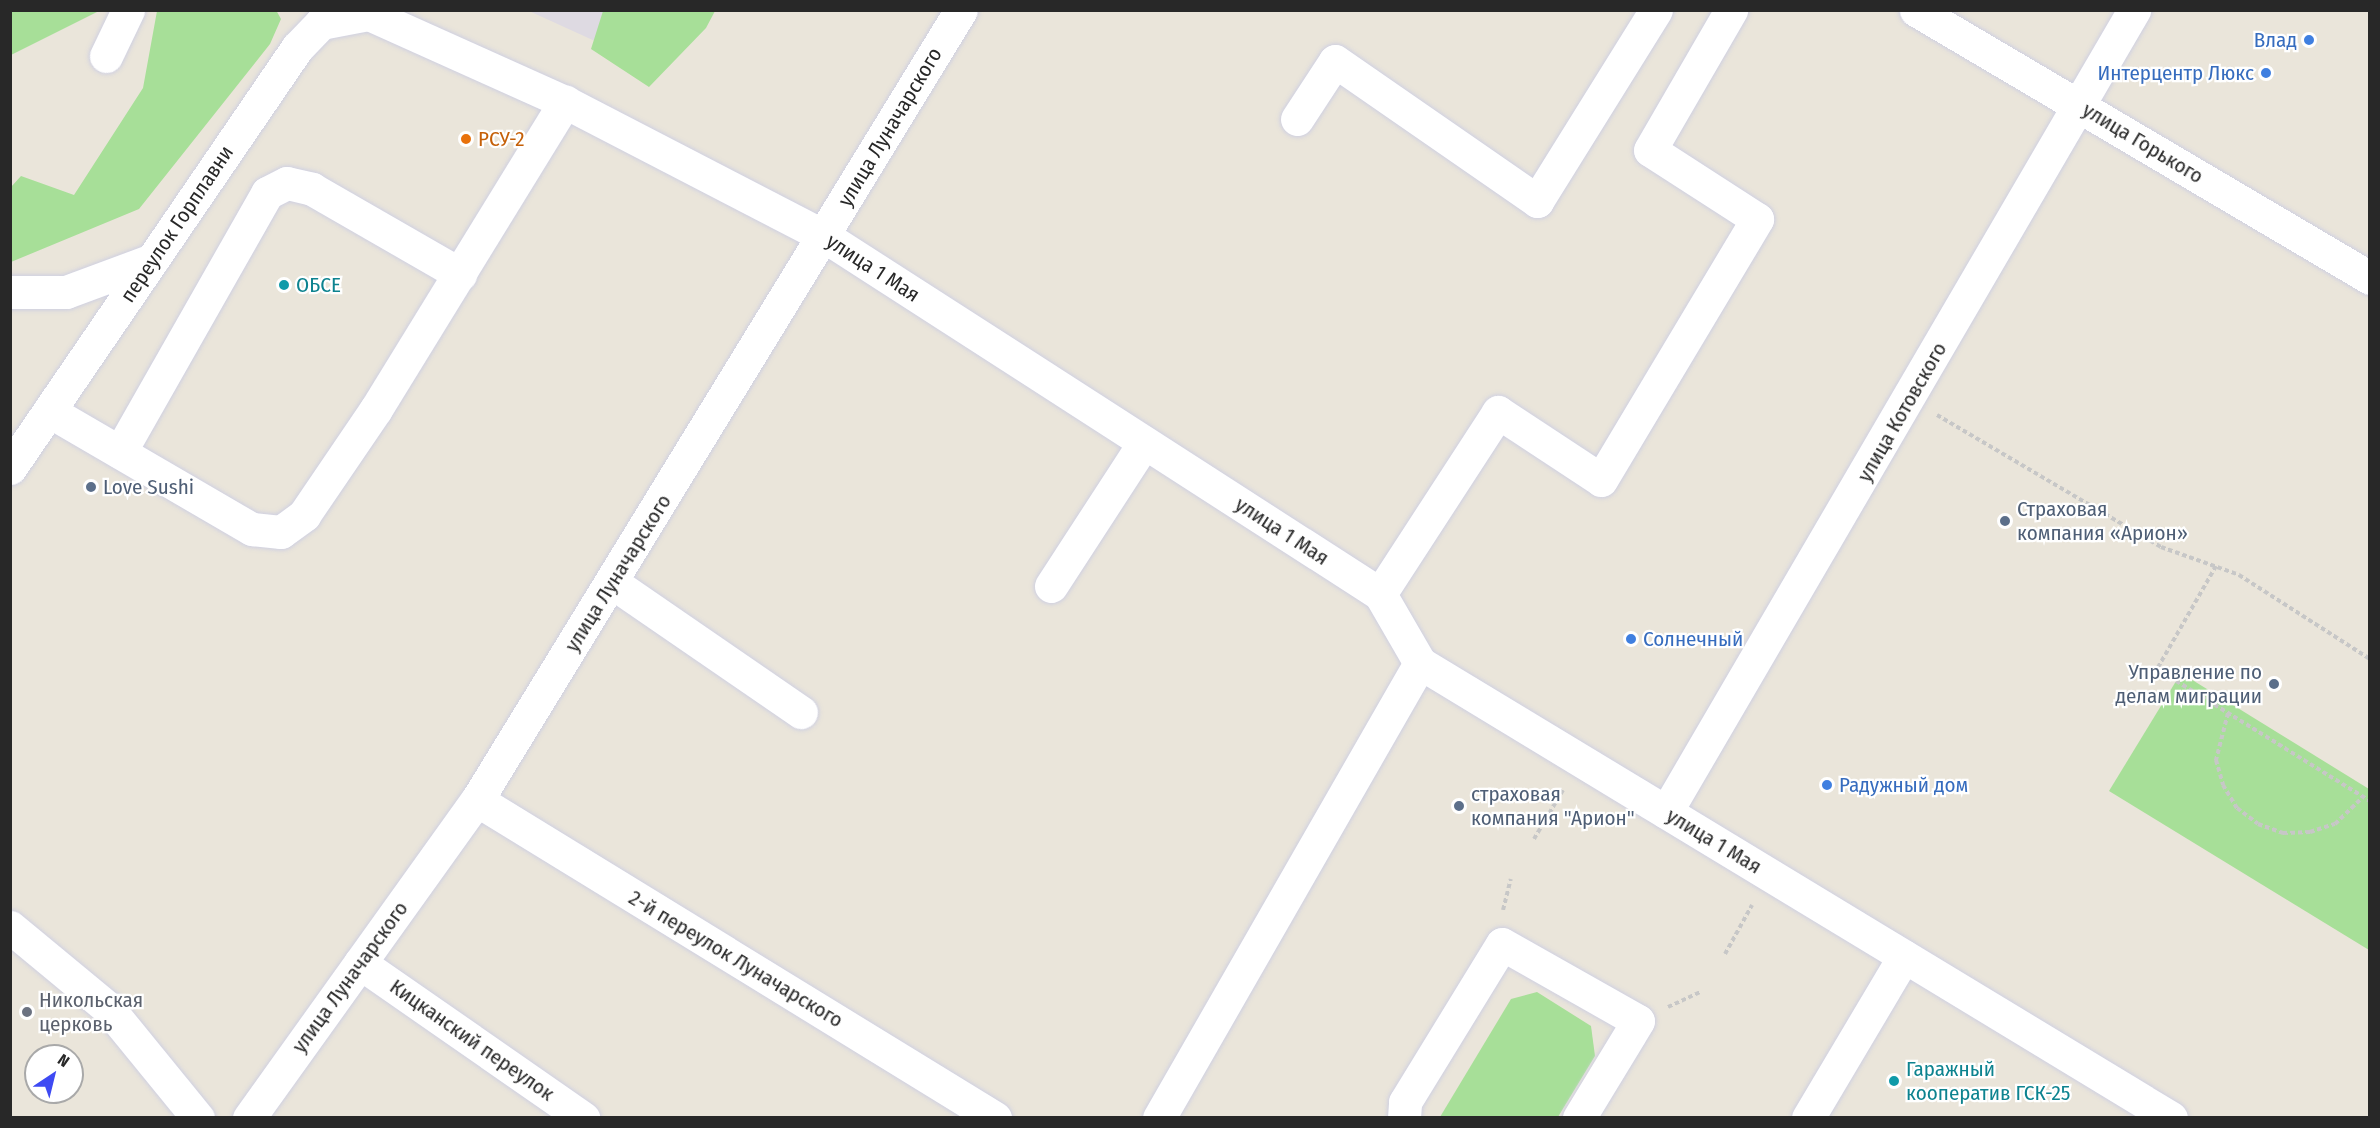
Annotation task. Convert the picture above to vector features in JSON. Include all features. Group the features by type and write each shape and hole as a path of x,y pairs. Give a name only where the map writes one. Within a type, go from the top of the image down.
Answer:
{"street":[{"path":"106,56 128,10"},
{"name":"улица Луначарского","path":"249,1118 477,800 613,583 961,10"},
{"path":"1297,119 1335,61 1537,201 1656,10"},
{"path":"1380,594 1498,412 1601,480 1757,219 1650,150 1731,10"},
{"name":"улица Горького","path":"1916,10 2370,278"},
{"name":"улица Котовского","path":"1666,812 1910,400 2134,10"},
{"name":"улица 1 Мая","path":"364,12 411,22 824,236 1380,594 1420,663 1904,956 2156,1114"},
{"name":"переулок Горплавни","path":"10,468 297,48 321,23 364,12"},
{"path":"49,411 252,529 281,531 304,515 460,273 565,102"},
{"path":"120,452 267,194 287,183 312,189 460,273"},
{"path":"10,292 66,292 152,260"},
{"path":"1052,586 1144,443"},
{"path":"613,583 801,712"},
{"path":"1159,1118 1420,663"},
{"name":"2-й переулок Луначарского","path":"477,800 995,1118"},
{"path":"10,927 109,1009 198,1118"},
{"path":"1404,1118 1405,1102 1502,944 1638,1022 1579,1118"},
{"path":"1808,1118 1904,956"},
{"name":"Кицканский переулок","path":"360,963 583,1118"}],"path":[{"path":"1910,400 2161,547 2239,574 2370,659"},
{"path":"2216,566 2157,669 2370,801"},
{"path":"2228,713 2216,760 2223,785 2237,808 2258,824 2283,833 2310,832 2335,824 2363,797"},
{"path":"1534,838 1581,760"},
{"path":"1725,954 1769,874"}],"shaded area":[{"path":"529,11 691,11 652,67"}],"green space":[{"path":"11,10 99,10 99,11 11,55"},
{"path":"276,10 281,19 270,44 139,209 11,262 11,187 21,176 74,195 143,88 157,11"},
{"path":"603,10 715,11 706,28 649,87 591,49"},
{"path":"2181,673 2369,789 2369,950 2109,791"},
{"path":"1537,992 1591,1026 1595,1056 1558,1117 1440,1117 1511,999"}],"place":[{"name":"Влад","path":"2309,40"},
{"name":"Интерцентр Люкс","path":"2266,73"},
{"name":"РСУ-2","path":"466,139"},
{"name":"ОБСЕ","path":"284,285"},
{"name":"Love Sushi","path":"91,487"},
{"name":"Страховая компания «Арион»","path":"2005,521"},
{"name":"Солнечный","path":"1631,639"},
{"name":"Управление по делам миграции","path":"2274,684"},
{"name":"Радужный дом","path":"1827,785"},
{"name":"страховая компания \"Арион\"","path":"1459,806"},
{"name":"Никольская церковь","path":"27,1012"},
{"name":"Гаражный кооператив ГСК-25","path":"1894,1081"}]}
